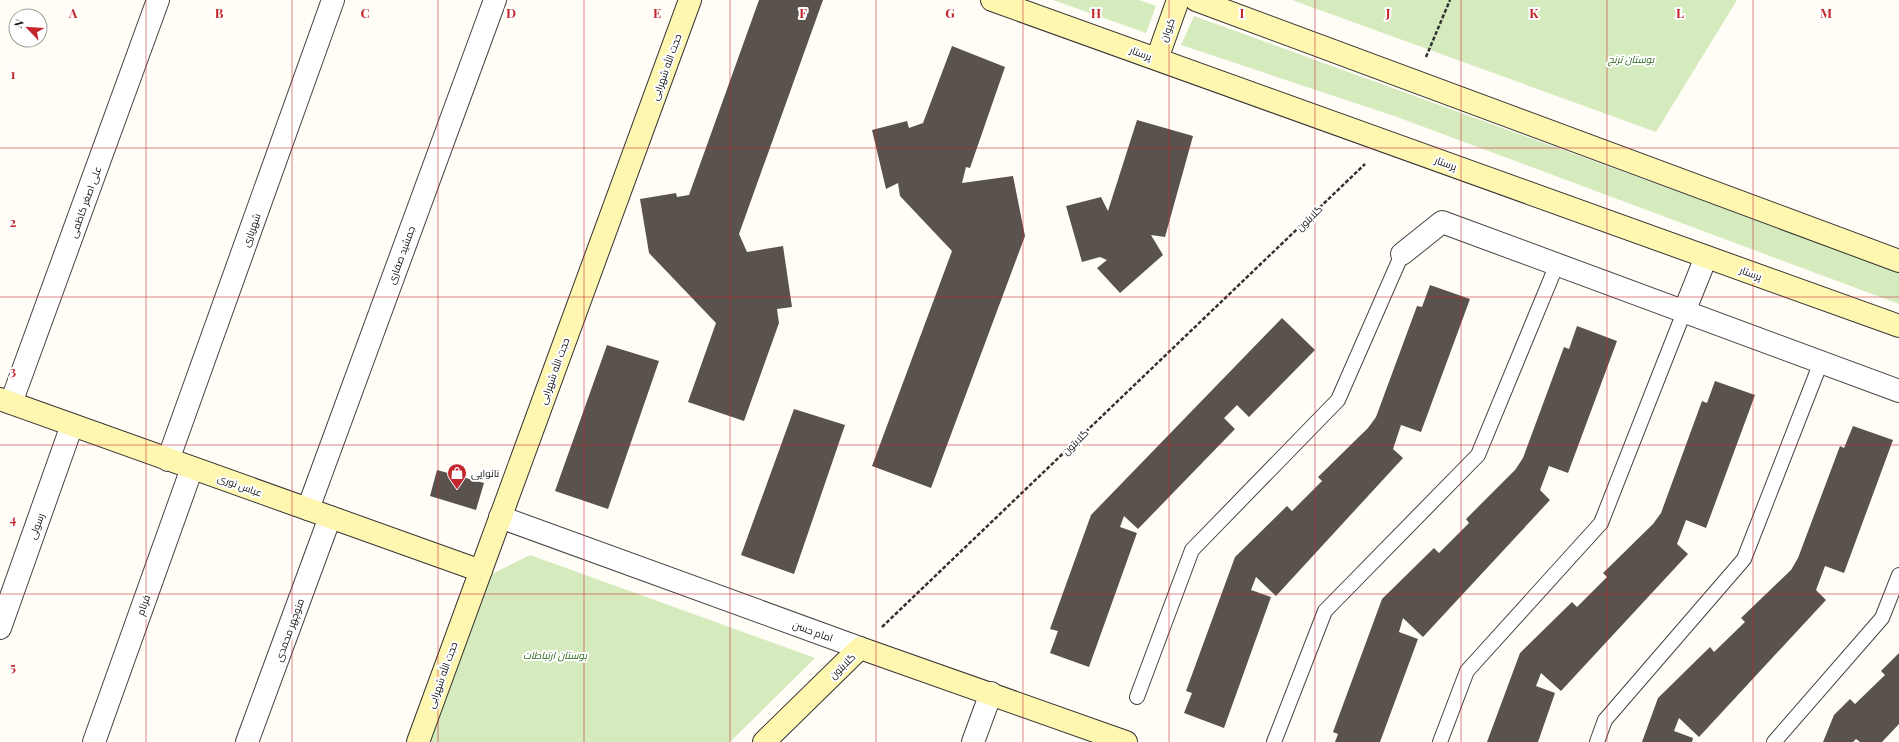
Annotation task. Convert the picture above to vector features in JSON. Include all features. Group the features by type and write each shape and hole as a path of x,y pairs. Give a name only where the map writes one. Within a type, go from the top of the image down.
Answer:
{"street":[{"name":"علی اصغر کاظمی","path":"6,401 158,0"},
{"name":"شهریاری","path":"168,460 333,0"},
{"name":"جمشید صفاری","path":"308,509 495,0"},
{"name":"حجت الله شهرابی","path":"418,742 690,0"},
{"name":"پرستار","path":"992,0 1899,326"},
{"name":"کیوان","path":"1157,59 1178,0"},
{"path":"1196,0 1416,82 1897,257"},
{"path":"1402,254 1442,222 1899,391"},
{"path":"1684,312 1706,257"},
{"name":"عباس نوری","path":"6,401 481,571"},
{"name":"رسولى","path":"0,628 72,425"},
{"name":"فرنام","path":"94,742 192,468"},
{"name":"منوچهر محمدی","path":"247,742 330,517"},
{"name":"امام حسن","path":"500,517 860,648 1126,742"},
{"name":"گلابتون","path":"764,742 860,648"},
{"path":"973,742 990,693"}],"lane":[{"path":"1137,697 1192,550 1338,400 1402,254"},
{"path":"1274,742 1325,611 1478,455 1557,264"},
{"path":"1440,742 1467,671 1601,523 1684,312"},
{"path":"1597,742 1605,720 1744,559 1821,362"},
{"path":"1774,742 1882,618 1899,575"}],"path":[{"path":"1416,82 1450,0"},
{"name":"گلابتون","path":"860,648 1388,143"}],"green space":[{"path":"1053,0 1139,0 1156,6 1146,33"},
{"name":"بوستان ترنج","path":"1292,0 1737,0 1656,132"},
{"path":"1194,16 1899,272 1899,304 1397,117 1181,45"},
{"name":"بوستان ارتباطات","path":"530,555 815,658 730,742 430,742 492,574"}],"building":[{"path":"759,0 823,0 739,234 747,252 783,246 792,307 777,309 779,323 744,421 688,402 716,323 649,253 640,199 676,193 677,197 689,195"},
{"path":"952,46 1005,67 970,168 966,167 962,183 1013,176 1025,236 931,488 872,466 952,251 900,196 898,183 886,189 872,130 907,121 909,128 923,123"},
{"path":"1137,120 1193,136 1165,237 1151,235 1163,255 1120,293 1097,268 1107,260 1100,257 1082,262 1066,206 1101,197 1108,211"},
{"path":"1430,285 1470,299 1421,432 1401,425 1393,449 1403,458 1276,596 1256,577 1251,590 1271,597 1224,728 1184,713 1192,693 1186,691 1235,557 1287,506 1292,511 1322,481 1318,477 1368,428 1376,417 1417,306 1422,307"},
{"path":"1282,318 1315,350 1249,417 1237,405 1224,418 1235,429 1138,529 1124,516 1120,527 1137,533 1089,667 1050,653 1058,631 1050,629 1091,515"},
{"path":"1577,326 1617,341 1568,473 1549,466 1540,490 1550,500 1423,637 1403,618 1399,632 1418,639 1380,742 1335,742 1338,734 1333,732 1382,599 1434,548 1439,553 1469,523 1466,519 1515,470 1523,458 1564,347 1569,349"},
{"path":"607,345 659,361 608,509 555,491"},
{"path":"1715,381 1755,395 1706,528 1686,520 1677,544 1688,554 1561,691 1541,673 1536,686 1555,693 1538,742 1487,742 1520,653 1572,602 1577,607 1607,577 1603,573 1653,524 1661,513 1702,401 1707,403"},
{"path":"794,409 845,425 794,574 741,555"},
{"path":"1853,426 1893,440 1844,573 1825,566 1816,590 1826,600 1699,737 1679,718 1674,731 1693,738 1692,742 1642,742 1658,698 1710,647 1714,652 1745,622 1741,618 1791,570 1798,558 1840,446 1844,448"},
{"name":"نانوایی","path":"437,470 484,483 476,510 430,496"},
{"path":"1899,653 1899,724 1882,742 1860,742 1856,739 1853,742 1823,742 1834,715 1850,699 1855,704 1885,675 1881,671"}],"place":[{"name":"نانوایی","path":"457,490"}]}
